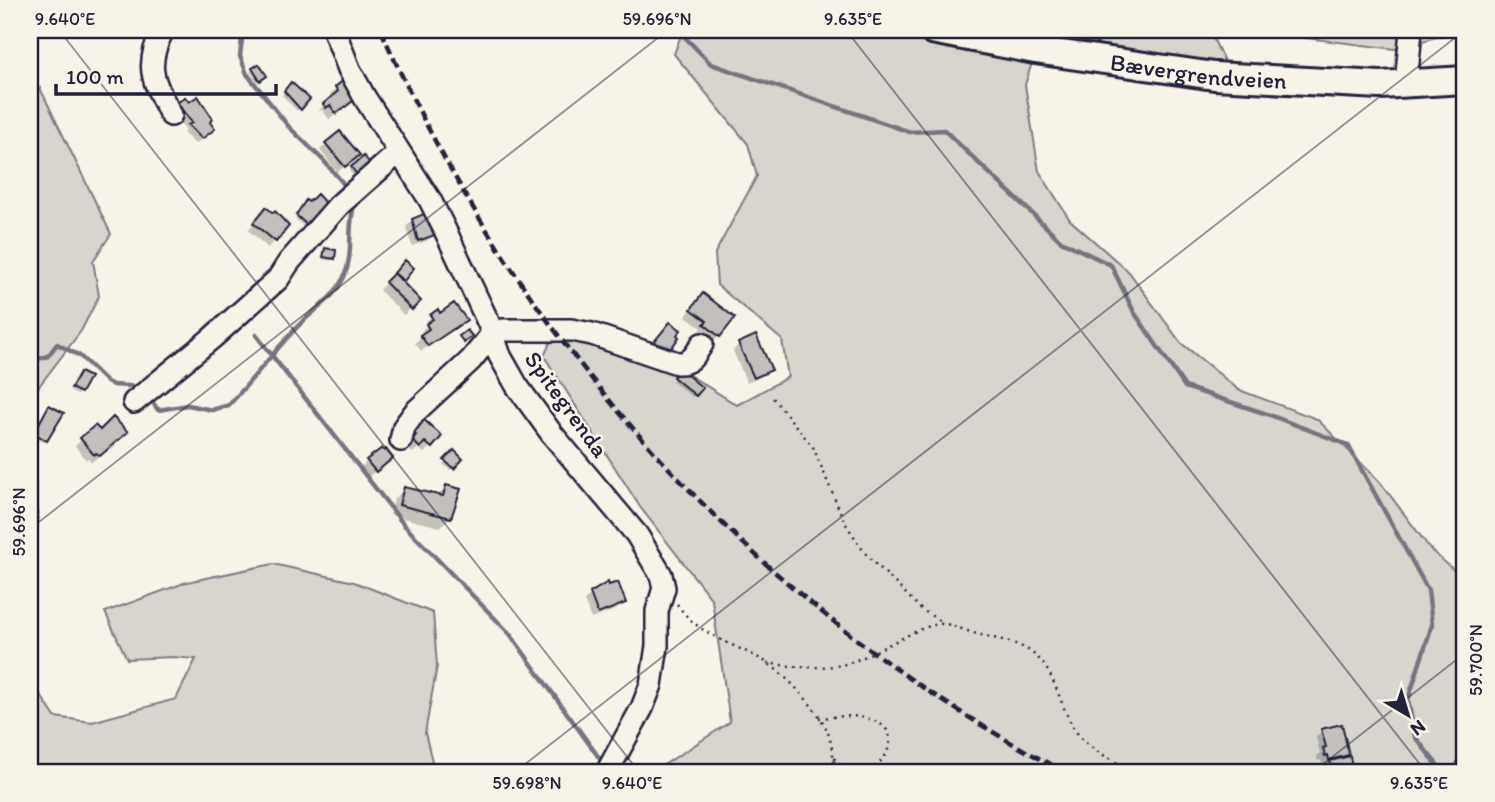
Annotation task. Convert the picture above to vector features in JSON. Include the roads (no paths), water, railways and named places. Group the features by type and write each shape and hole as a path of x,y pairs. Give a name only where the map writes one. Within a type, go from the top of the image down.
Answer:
{"main road":[{"name":"Bævergrendveien","path":"932,30 1084,58 1214,76 1345,84 1465,80"}],"street":[{"path":"163,30 151,57 158,89 171,115"},
{"name":"Spitegrenda","path":"334,30 355,79 440,220 500,356 527,402 637,535 661,575 664,588 658,603 657,646 648,697 607,772"},
{"path":"1406,84 1410,30"},
{"path":"134,402 278,279 289,262 339,205 399,152"},
{"path":"401,440 404,427 415,412 471,360 492,334 503,330 571,330 603,337 685,364 702,344"}],"waterway":[{"path":"243,30 240,56 247,74 289,127 349,190"},
{"path":"678,30 711,64 910,132 944,130 1061,241 1111,265 1134,312 1185,387 1348,445 1428,590 1432,625 1408,700 1415,737 1443,772"},
{"path":"149,397 158,410 188,405 212,410 229,405 291,334 340,285 349,258 355,203"},
{"path":"256,335 405,526 510,634 605,766"},
{"path":"30,349 38,359 48,356 57,344 80,356 107,382 113,385 143,387"}],"railway":[{"path":"381,30 437,145 503,255 577,360 660,459 751,550 849,634 954,708 1065,772"}]}
